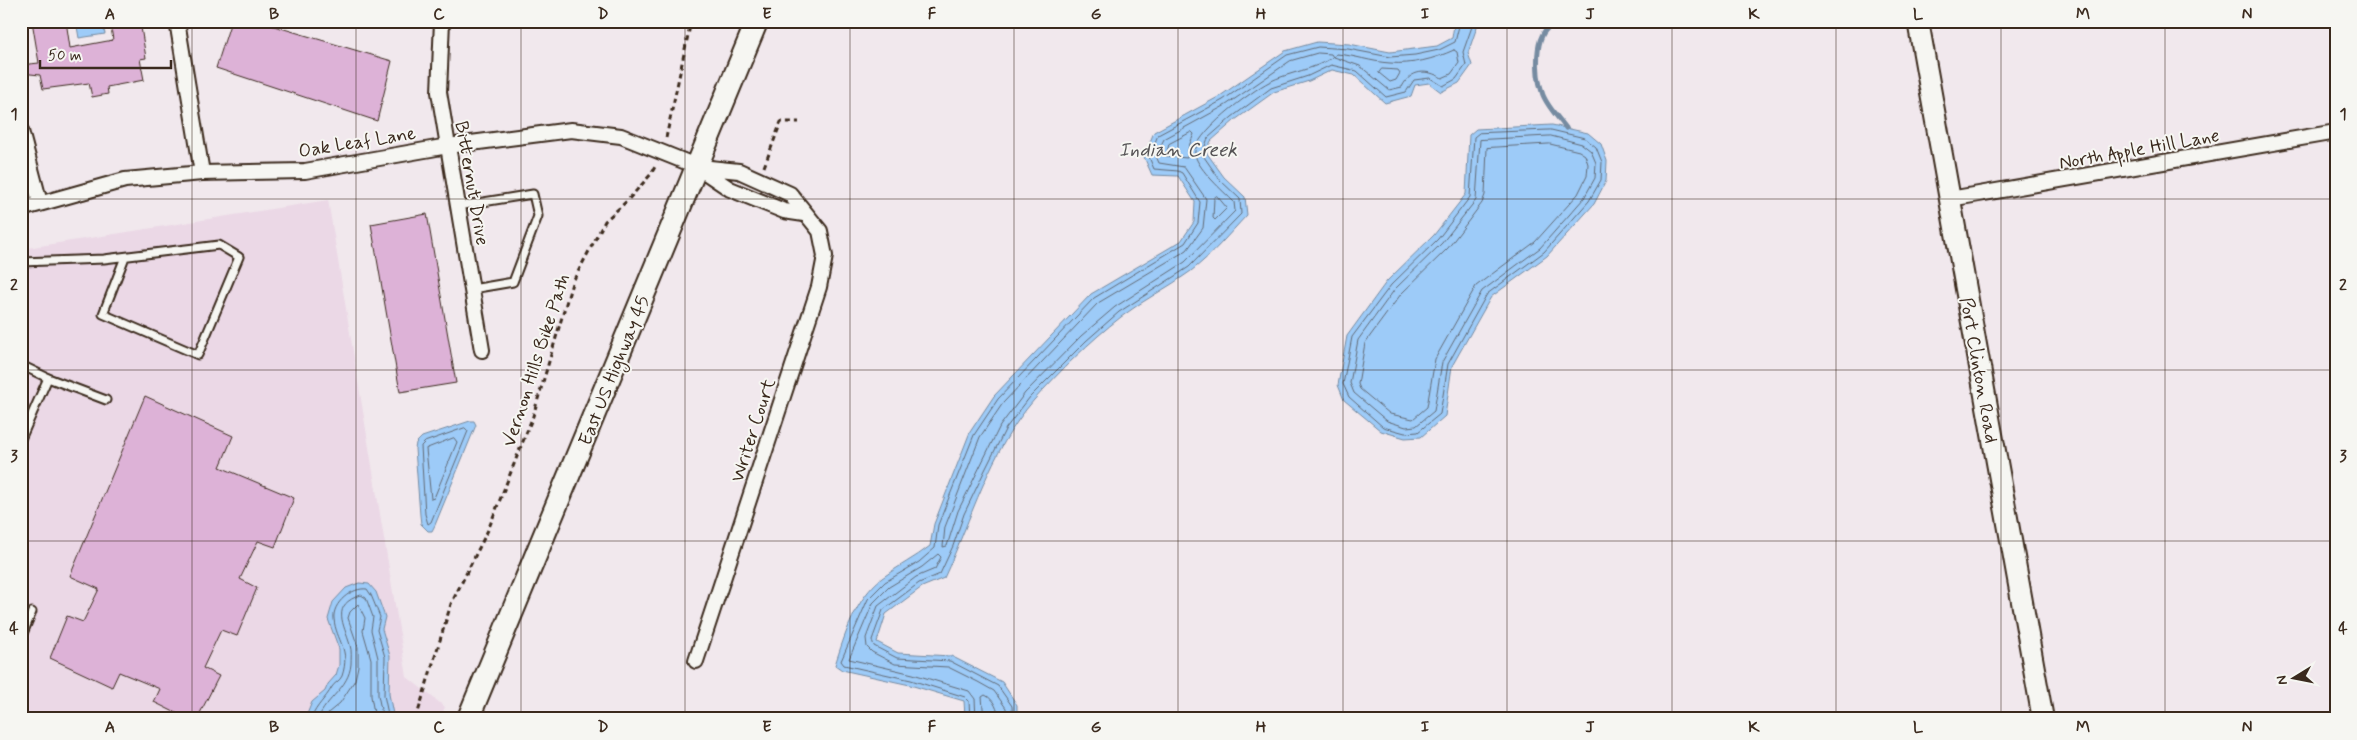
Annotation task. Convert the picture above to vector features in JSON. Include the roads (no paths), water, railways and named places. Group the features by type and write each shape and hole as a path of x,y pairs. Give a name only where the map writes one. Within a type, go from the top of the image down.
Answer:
{"main road":[{"name":"East US Highway 45","path":"468,719 757,21"}],"street":[{"path":"177,21 202,173"},
{"name":"Bitternut Drive","path":"442,21 438,92 482,350"},
{"name":"Port Clinton Road","path":"1918,21 2043,719"},
{"name":"Oak Leaf Lane","path":"21,209 125,180 202,173 304,171 448,146 572,130 621,136 696,166"},
{"path":"21,131 40,203"},
{"name":"North Apple Hill Lane","path":"1950,199 2336,132"},
{"path":"696,166 730,189 784,211 804,214"},
{"name":"Writer Court","path":"696,166 739,171 790,194 804,214 820,231 825,256 819,287 696,662"}],"lane":[{"path":"458,206 534,194 538,216 513,282 472,289"},
{"path":"21,262 125,257 219,245 239,257 198,355 103,314 125,257"},
{"path":"21,365 48,378 106,400"},
{"path":"21,440 48,378"},
{"path":"21,638 32,612"}],"water":[{"path":"76,21 102,21 105,34 79,38"},
{"name":"Indian Creek","path":"1452,21 1479,21 1468,53 1472,65 1459,83 1441,92 1429,83 1415,85 1411,96 1385,103 1354,75 1332,70 1309,81 1274,92 1235,120 1211,141 1206,152 1224,177 1245,197 1247,215 1199,265 1109,326 1065,367 1034,400 1018,420 993,463 944,578 922,587 886,614 877,642 898,653 951,656 1002,682 1017,705 1017,719 963,719 965,717 964,701 910,685 842,670 835,665 852,617 865,596 882,578 930,546 934,524 970,432 994,396 1091,294 1181,241 1194,222 1195,202 1178,176 1152,175 1144,157 1154,132 1220,96 1285,51 1317,42 1349,44 1390,52 1437,46 1452,38 1454,25"},
{"path":"1552,125 1588,133 1601,144 1607,161 1606,181 1594,204 1547,256 1491,297 1452,366 1445,416 1421,437 1405,438 1381,431 1344,400 1338,385 1347,336 1387,281 1434,235 1466,194 1469,135 1476,129"},
{"path":"474,421 476,425 435,525 432,531 428,531 421,524 416,443 422,437"},
{"path":"359,583 369,584 376,592 385,617 382,629 390,656 389,694 394,719 305,719 312,702 325,691 336,675 339,665 339,649 328,619 333,602 346,588"}],"waterway":[{"path":"1552,25 1546,30 1539,46 1538,76 1546,101 1566,128"}]}
